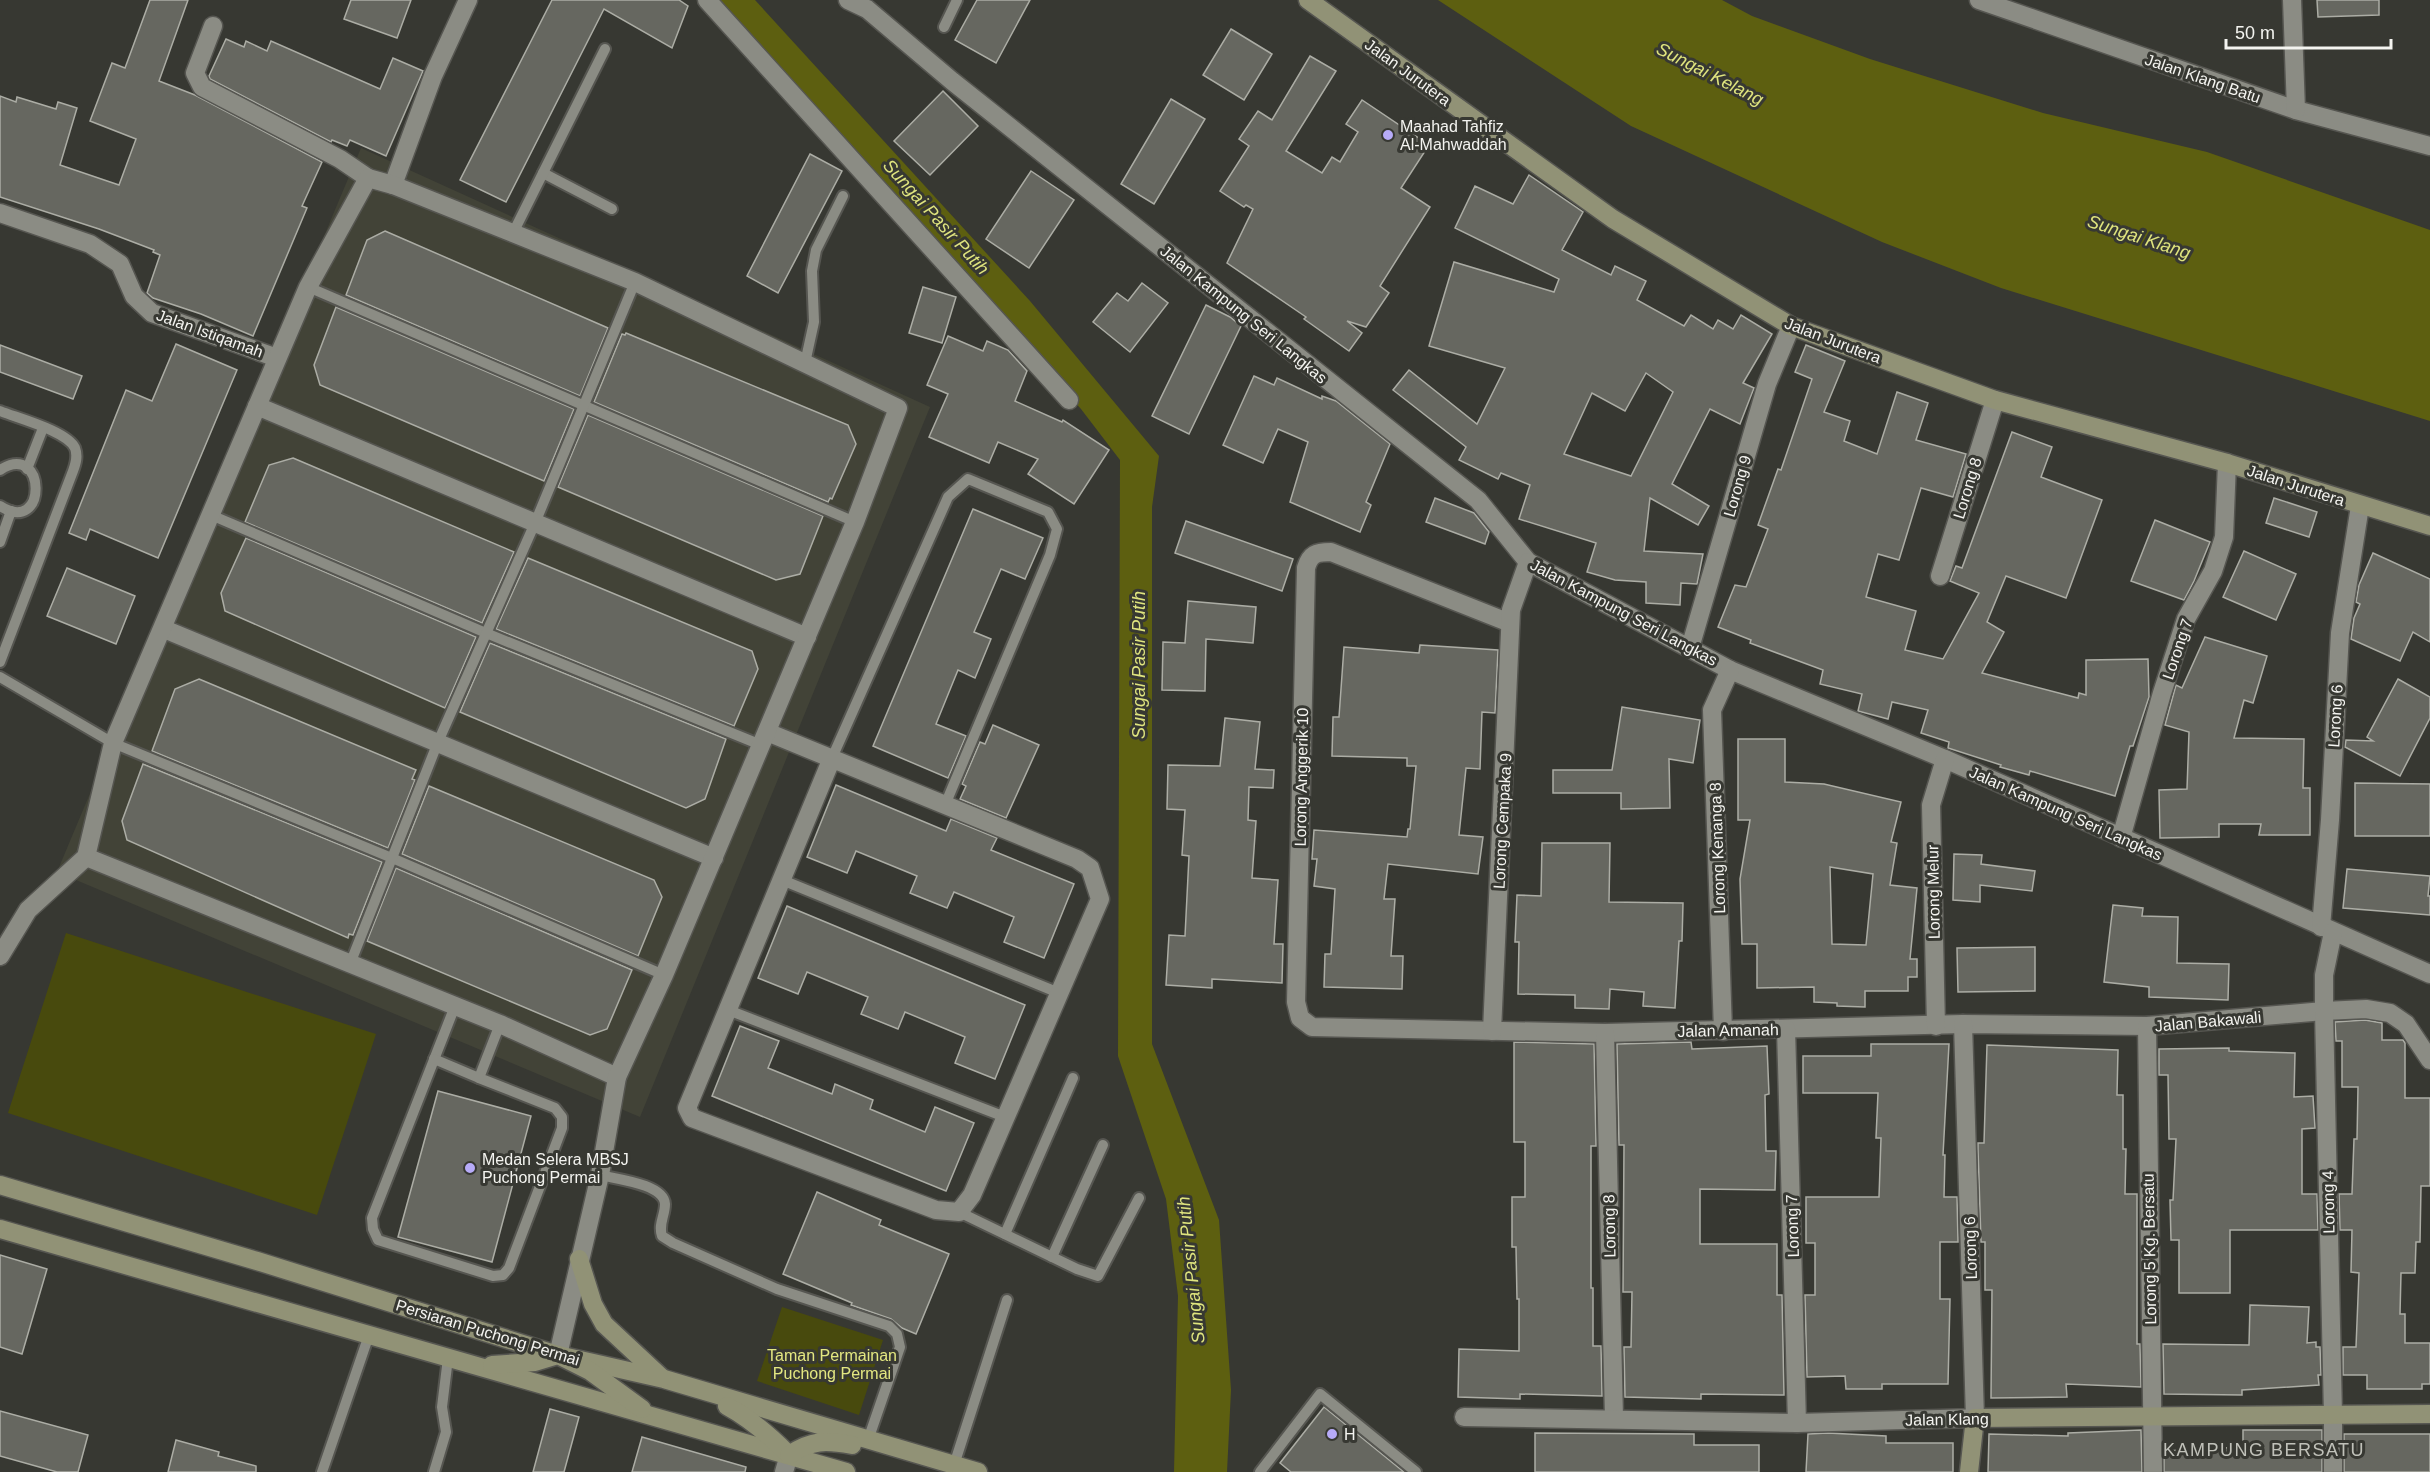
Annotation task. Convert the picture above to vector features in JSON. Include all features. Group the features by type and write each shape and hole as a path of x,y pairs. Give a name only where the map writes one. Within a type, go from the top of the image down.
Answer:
{"street":[{"path":"393,185 434,76 468,0"},
{"path":"707,0 1070,400"},
{"name":"Jalan Kampung Seri Langkas","path":"848,0 867,9 952,81 1478,500 1528,562 1690,648 1728,675 1945,759 2328,935 2430,974"},
{"name":"Jalan Jurutera","path":"1308,0 1613,219 1791,326 1995,400 2120,436 2227,463 2430,526"},
{"name":"Jalan Klang Batu","path":"1979,0 2296,110 2430,146"},
{"path":"2292,0 2296,110"},
{"path":"213,26 195,73 202,87 340,159 368,178 393,185 635,282 898,408 855,522 807,637 664,975 617,1077 600,1175 558,1355"},
{"path":"0,956 28,910 86,857 113,743 164,629 308,287 368,178"},
{"name":"Jalan Istiqamah","path":"0,213 90,244 120,264 134,296 152,313 277,358"},
{"name":"Lorong 9","path":"1690,648 1767,384 1791,326"},
{"name":"Lorong 8","path":"1940,576 1995,400"},
{"path":"257,406 807,637"},
{"name":"Lorong 7","path":"2121,838 2162,693 2186,619 2213,571 2223,537 2227,463"},
{"name":"Lorong 6","path":"2328,935 2330,820 2340,633 2360,506"},
{"name":"Lorong Anggerik 10","path":"1492,1031 1312,1027 1300,1018 1296,1002 1306,568 1309,559 1317,552 1330,552 1511,617"},
{"name":"Lorong Cempaka 9","path":"1492,1031 1511,617 1528,562"},
{"path":"164,629 714,858"},
{"name":"Lorong Kenanga 8","path":"1723,1031 1712,710 1728,675"},
{"path":"764,738 832,758 1077,859 1090,868 1100,899 972,1195 959,1212 936,1210 692,1118 687,1108 832,758"},
{"name":"Lorong Melur","path":"1936,1026 1931,805 1945,759"},
{"path":"86,857 500,1024 617,1077"},
{"name":"Lorong 4","path":"2328,935 2324,975 2324,1011 2333,1472"},
{"name":"Jalan Bakawali","path":"1963,1024 2147,1026 2366,1009 2390,1013 2406,1024 2430,1060"},
{"name":"Lorong 6","path":"1963,1024 1975,1418 1969,1472"},
{"name":"Jalan Amanah","path":"1492,1031 1605,1033 1963,1024"},
{"name":"Lorong 5 Kg. Bersatu","path":"2147,1026 2153,1472"},
{"name":"Lorong 7","path":"1786,1029 1797,1423"},
{"name":"Lorong 8","path":"1605,1033 1614,1418"},
{"name":"Persiaran Puchong Permai","path":"0,1185 558,1355 664,1380 978,1472"},
{"name":"Persiaran Puchong Permai","path":"0,1229 651,1416 786,1464 846,1472"},
{"path":"579,1259 593,1304 604,1324 664,1380"},
{"path":"478,1366 536,1362 558,1355 590,1371 651,1416"},
{"path":"690,1388 745,1415 762,1429 786,1464 804,1445 814,1442 900,1449"},
{"name":"Jalan Klang","path":"1464,1417 1797,1423 1975,1418 2430,1414"}],"lane":[{"path":"944,27 957,0"},
{"path":"513,233 605,49"},
{"path":"543,173 612,209"},
{"path":"805,363 814,322 812,271 816,250 843,196"},
{"path":"350,964 438,742 535,523 635,282"},
{"path":"308,287 855,522"},
{"path":"0,411 70,441 77,455 76,464 0,662"},
{"path":"27,469 43,428"},
{"path":"0,470 9,466 27,469 35,478 37,485 34,500 23,510 11,511 0,506"},
{"path":"832,758 948,497 968,479 1048,512 1057,529 1050,555 945,805"},
{"path":"0,542 11,511"},
{"path":"212,515 486,633 764,738"},
{"path":"0,676 113,743 392,858 664,975"},
{"path":"782,880 1059,993"},
{"path":"434,1059 555,1108 562,1118 562,1128 509,1268 503,1275 493,1276 378,1240 373,1229 372,1218 434,1059 455,1006"},
{"path":"728,1010 1005,1117"},
{"path":"479,1078 500,1024"},
{"path":"1005,1234 1073,1078"},
{"path":"1052,1257 1103,1145"},
{"path":"600,1175 657,1189 664,1197 665,1205 659,1228 662,1236 673,1243 777,1289 889,1326 897,1334 900,1347 868,1440"},
{"path":"959,1212 1052,1257 1098,1276 1139,1198"},
{"path":"954,1465 1007,1300"},
{"path":"322,1472 369,1335"},
{"path":"434,1472 446,1432 442,1407 448,1358"},
{"path":"1260,1472 1320,1395 1416,1472"}],"shaded area":[{"path":"361,148 930,407 640,1117 57,872"}],"green space":[{"path":"66,933 376,1034 317,1215 8,1113"},
{"name":"Taman Permainan Puchong Permai","path":"782,1307 883,1340 859,1415 757,1381"}],"water":[{"name":"Sungai Pasir Putih","path":"712,0 755,0 1030,301 1159,456 1152,507 1152,1044 1219,1220 1231,1390 1227,1472 1174,1472 1178,1296 1166,1199 1118,1056 1120,460 1081,409"},
{"path":"1438,0 1722,0 1752,16 1870,59 2043,113 2207,152 2430,230 2430,421 2001,288 1882,242 1631,126"}],"building":[{"path":"150,0 188,0 159,81 195,95 322,162 302,206 307,208 253,336 201,314 153,298 147,293 160,255 153,252 154,250 99,229 0,197 0,96 16,102 17,97 56,109 58,102 77,108 60,165 119,185 136,139 90,121 112,63 125,68"},
{"path":"351,0 411,0 397,38 344,19"},
{"path":"552,0 679,0 688,6 672,48 604,9 506,202 460,180"},
{"path":"977,0 1030,0 996,63 955,40"},
{"path":"2317,0 2379,0 2379,15 2318,17"},
{"path":"1231,29 1272,54 1244,100 1203,75"},
{"path":"226,39 244,47 246,41 267,51 271,41 380,89 393,58 423,71 386,156 350,140 347,146 332,140 331,142 210,79 209,76"},
{"path":"1310,56 1336,71 1286,151 1322,173 1332,157 1340,162 1358,132 1346,124 1362,100 1429,145 1401,188 1430,207 1380,286 1389,293 1366,327 1347,321 1362,333 1349,351 1304,319 1306,317 1227,263 1253,209 1246,205 1244,207 1220,191 1249,146 1239,139 1258,111 1272,120"},
{"path":"943,91 978,126 930,175 894,141"},
{"path":"1171,99 1205,119 1154,204 1121,184"},
{"path":"810,154 842,171 778,293 747,276"},
{"path":"1031,171 1074,200 1029,268 986,239"},
{"path":"1529,175 1583,212 1562,250 1611,275 1615,266 1646,281 1637,300 1684,326 1691,315 1713,329 1718,320 1733,329 1741,315 1772,334 1743,383 1754,388 1740,424 1710,409 1672,484 1709,506 1698,525 1650,498 1644,551 1703,554 1697,584 1681,583 1680,605 1646,603 1646,582 1615,580 1587,572 1596,543 1519,519 1530,485 1501,473 1498,479 1459,460 1466,447 1393,390 1409,370 1477,424 1505,368 1429,346 1454,262 1554,292 1559,279 1455,228 1475,186 1513,204","holes":["1646,373 1673,392 1631,476 1564,454 1592,393 1625,411"]},
{"path":"385,231 608,328 580,396 346,295 367,240"},
{"path":"1142,283 1168,303 1130,352 1093,322 1117,293 1128,301"},
{"path":"923,287 956,297 942,343 909,333"},
{"path":"1206,305 1230,317 1241,326 1189,434 1152,416"},
{"path":"336,307 574,409 544,481 320,385 314,365"},
{"path":"626,333 848,425 856,444 832,499 830,498 828,502 594,402 622,334"},
{"path":"948,336 983,351 987,341 1008,350 1027,371 1015,401 1062,422 1063,420 1109,450 1074,504 1028,474 1038,459 998,442 989,463 929,437 948,394 927,385"},
{"path":"176,344 237,370 158,558 90,529 86,540 69,533 126,390 152,401"},
{"path":"0,345 82,376 73,399 0,372"},
{"path":"1806,345 1845,361 1824,412 1850,421 1844,441 1877,454 1897,392 1928,403 1916,440 1966,454 1953,497 1921,488 1899,560 1878,554 1866,597 1916,611 1905,650 1943,659 1979,593 1950,581 1956,566 1962,568 2012,432 2052,447 2041,477 2102,500 2066,598 2006,576 1987,622 2004,632 1982,673 2078,698 2079,693 2086,695 2086,660 2148,659 2149,697 2133,746 2130,746 2115,796 2030,771 2029,775 2000,767 2001,765 1948,748 1949,742 1921,733 1928,710 1892,702 1888,719 1858,711 1862,694 1820,684 1823,670 1750,643 1751,640 1718,627 1735,585 1746,587 1768,529 1758,525 1778,469 1781,470 1812,379 1795,372"},
{"path":"1254,376 1274,385 1277,378 1322,399 1322,396 1336,401 1390,444 1366,502 1371,505 1360,532 1290,502 1308,442 1278,429 1263,463 1223,445"},
{"path":"588,415 823,516 800,574 776,580 558,487"},
{"path":"293,458 514,552 482,623 245,522 269,465"},
{"path":"1435,498 1474,513 1489,532 1485,544 1426,522"},
{"path":"2274,498 2317,512 2309,537 2266,523"},
{"path":"973,509 1043,538 1025,579 1001,569 974,632 991,639 975,678 958,670 936,724 966,736 948,778 873,746"},
{"path":"2155,520 2210,542 2184,600 2131,581"},
{"path":"1186,521 1293,559 1282,591 1175,553"},
{"path":"246,538 476,637 445,708 225,611 221,593"},
{"path":"2244,551 2296,574 2276,620 2223,597"},
{"path":"2373,553 2430,579 2430,642 2413,632 2400,661 2351,639 2354,618 2360,604 2356,602 2359,585"},
{"path":"528,558 752,651 758,669 734,726 496,629"},
{"path":"67,568 135,596 116,644 47,616"},
{"path":"1188,601 1256,607 1253,643 1206,639 1205,691 1162,690 1163,642 1185,643"},
{"path":"2205,637 2267,656 2253,703 2244,700 2234,738 2304,739 2303,788 2310,788 2310,835 2259,835 2261,824 2219,824 2219,837 2160,838 2159,790 2187,789 2189,732 2165,725 2176,685 2182,688"},
{"path":"490,643 726,739 705,799 686,808 460,712"},
{"path":"1420,645 1498,650 1495,713 1482,712 1480,769 1466,768 1459,835 1483,837 1478,874 1388,864 1384,899 1395,899 1391,956 1403,956 1402,989 1324,987 1325,954 1331,954 1335,889 1314,886 1317,859 1312,859 1314,830 1407,837 1408,829 1410,829 1416,766 1407,766 1407,758 1332,756 1333,717 1339,717 1344,647 1419,653"},
{"path":"199,679 416,770 412,779 415,780 388,848 152,751 175,689"},
{"path":"2398,679 2430,697 2430,718 2400,776 2345,747 2346,740 2373,741 2367,737"},
{"path":"1622,707 1700,720 1693,763 1669,759 1670,808 1621,809 1621,793 1553,793 1553,770 1612,770"},
{"path":"1225,718 1260,722 1255,769 1274,770 1273,788 1249,787 1248,820 1256,821 1252,878 1278,880 1274,944 1283,944 1282,983 1212,979 1212,988 1166,985 1169,935 1185,936 1189,856 1182,855 1185,810 1167,809 1168,765 1220,766"},
{"path":"993,725 1039,745 1006,818 960,799 966,786 962,784 980,742 985,744"},
{"path":"1738,739 1785,739 1785,782 1824,784 1901,802 1891,842 1897,843 1890,885 1917,888 1910,959 1917,959 1917,977 1908,977 1908,991 1865,991 1865,1007 1814,1002 1814,987 1757,988 1757,944 1742,944 1740,879 1750,820 1738,820","holes":["1830,867 1873,874 1866,945 1832,944"]},
{"path":"143,764 382,862 353,935 349,934 348,938 127,840 122,821"},
{"path":"2355,783 2430,784 2430,836 2355,836"},
{"path":"836,785 946,831 951,819 997,838 991,850 1074,884 1044,958 1004,942 1014,917 954,892 947,908 910,893 917,876 856,851 847,873 807,857"},
{"path":"429,786 654,880 662,897 638,956 402,854"},
{"path":"1542,843 1610,843 1609,902 1683,903 1682,941 1679,941 1675,1008 1643,1006 1644,992 1610,989 1609,1009 1575,1008 1575,995 1518,994 1519,942 1515,942 1517,895 1541,896"},
{"path":"1954,854 1982,855 1981,864 2035,871 2032,891 1980,885 1980,902 1953,900"},
{"path":"396,868 632,970 607,1029 590,1035 367,941"},
{"path":"2347,869 2430,876 2428,896 2430,896 2430,915 2343,908"},
{"path":"2113,905 2143,908 2142,916 2178,917 2177,963 2229,964 2228,1000 2149,997 2149,987 2104,982"},
{"path":"787,906 1025,1005 995,1079 955,1063 965,1037 905,1012 898,1029 861,1014 868,997 807,972 798,994 758,978"},
{"path":"2035,947 2035,991 1958,992 1957,948"},
{"path":"2365,1020 2382,1023 2382,1040 2403,1040 2405,1043 2405,1098 2430,1098 2430,1186 2421,1186 2420,1242 2416,1242 2415,1273 2401,1273 2400,1314 2405,1314 2405,1343 2430,1343 2430,1384 2422,1384 2422,1389 2367,1389 2367,1375 2343,1375 2343,1347 2356,1347 2359,1273 2351,1272 2352,1230 2340,1230 2339,1194 2352,1194 2354,1139 2357,1139 2358,1087 2342,1087 2342,1041 2336,1041 2335,1022"},
{"path":"740,1026 779,1041 768,1068 832,1094 835,1084 873,1100 870,1109 925,1132 935,1107 974,1123 946,1191 712,1096"},
{"path":"1514,1042 1594,1044 1596,1146 1591,1146 1591,1288 1593,1288 1593,1346 1601,1346 1602,1396 1520,1394 1520,1399 1458,1397 1459,1349 1519,1351 1519,1299 1517,1299 1516,1247 1512,1247 1512,1197 1525,1197 1525,1142 1514,1142"},
{"path":"1691,1042 1692,1049 1767,1046 1769,1094 1765,1095 1766,1151 1776,1151 1775,1190 1700,1189 1700,1244 1777,1244 1777,1295 1782,1295 1784,1395 1701,1394 1701,1399 1625,1397 1624,1347 1631,1347 1632,1292 1623,1292 1624,1145 1619,1145 1617,1044"},
{"path":"1871,1044 1949,1044 1943,1155 1945,1155 1944,1197 1957,1197 1958,1242 1940,1242 1940,1299 1950,1299 1948,1384 1882,1384 1882,1389 1846,1389 1845,1376 1807,1377 1805,1295 1815,1295 1815,1243 1806,1243 1806,1197 1879,1197 1881,1138 1876,1138 1878,1093 1803,1093 1803,1056 1871,1056"},
{"path":"1987,1045 2118,1050 2117,1095 2123,1095 2123,1149 2126,1149 2125,1194 2137,1194 2137,1344 2140,1344 2141,1387 2066,1384 2067,1397 1991,1398 1992,1290 1985,1290 1985,1242 1981,1242 1978,1149 1978,1143 1984,1143"},
{"path":"2229,1048 2229,1051 2295,1053 2294,1097 2313,1096 2315,1128 2302,1129 2302,1194 2317,1194 2318,1230 2230,1230 2230,1293 2179,1293 2179,1240 2171,1240 2170,1200 2173,1200 2176,1139 2169,1139 2168,1075 2159,1075 2159,1049"},
{"path":"438,1091 531,1116 492,1262 398,1237"},
{"path":"817,1192 881,1220 879,1225 949,1254 916,1334 902,1328 891,1319 851,1305 852,1303 783,1274"},
{"path":"0,1255 47,1269 22,1354 0,1347"},
{"path":"2250,1305 2309,1307 2307,1343 2316,1342 2316,1347 2320,1347 2319,1385 2242,1390 2242,1395 2164,1394 2163,1344 2249,1345"},
{"name":"H","path":"1324,1407 1404,1472 1291,1472 1280,1463"},
{"path":"550,1409 579,1417 564,1472 533,1472"},
{"path":"0,1411 88,1435 78,1472 57,1472 0,1456"},
{"path":"2141,1430 2142,1472 1988,1472 1989,1434 2068,1436 2068,1433"},
{"path":"2243,1430 2322,1430 2322,1472 2164,1472 2164,1451 2243,1447"},
{"path":"1535,1433 1694,1434 1694,1445 1759,1445 1759,1472 1535,1472"},
{"path":"1808,1434 1886,1436 1886,1443 1953,1443 1953,1472 1806,1472"},
{"path":"2344,1434 2430,1434 2430,1472 2344,1472"},
{"path":"642,1437 746,1467 745,1472 632,1472"},
{"path":"176,1440 219,1452 218,1456 256,1466 256,1472 168,1472"}],"place":[{"name":"Maahad Tahfiz Al-Mahwaddah","path":"1388,135"},
{"name":"Medan Selera MBSJ Puchong Permai","path":"470,1168"},
{"name":"H","path":"1332,1434"}],"district":[{"name":"KAMPUNG BERSATU","path":"2264,1450"}],"water label":[{"name":"Sungai Kelang","path":"1710,74"},
{"name":"Sungai Klang","path":"2139,237"}]}
